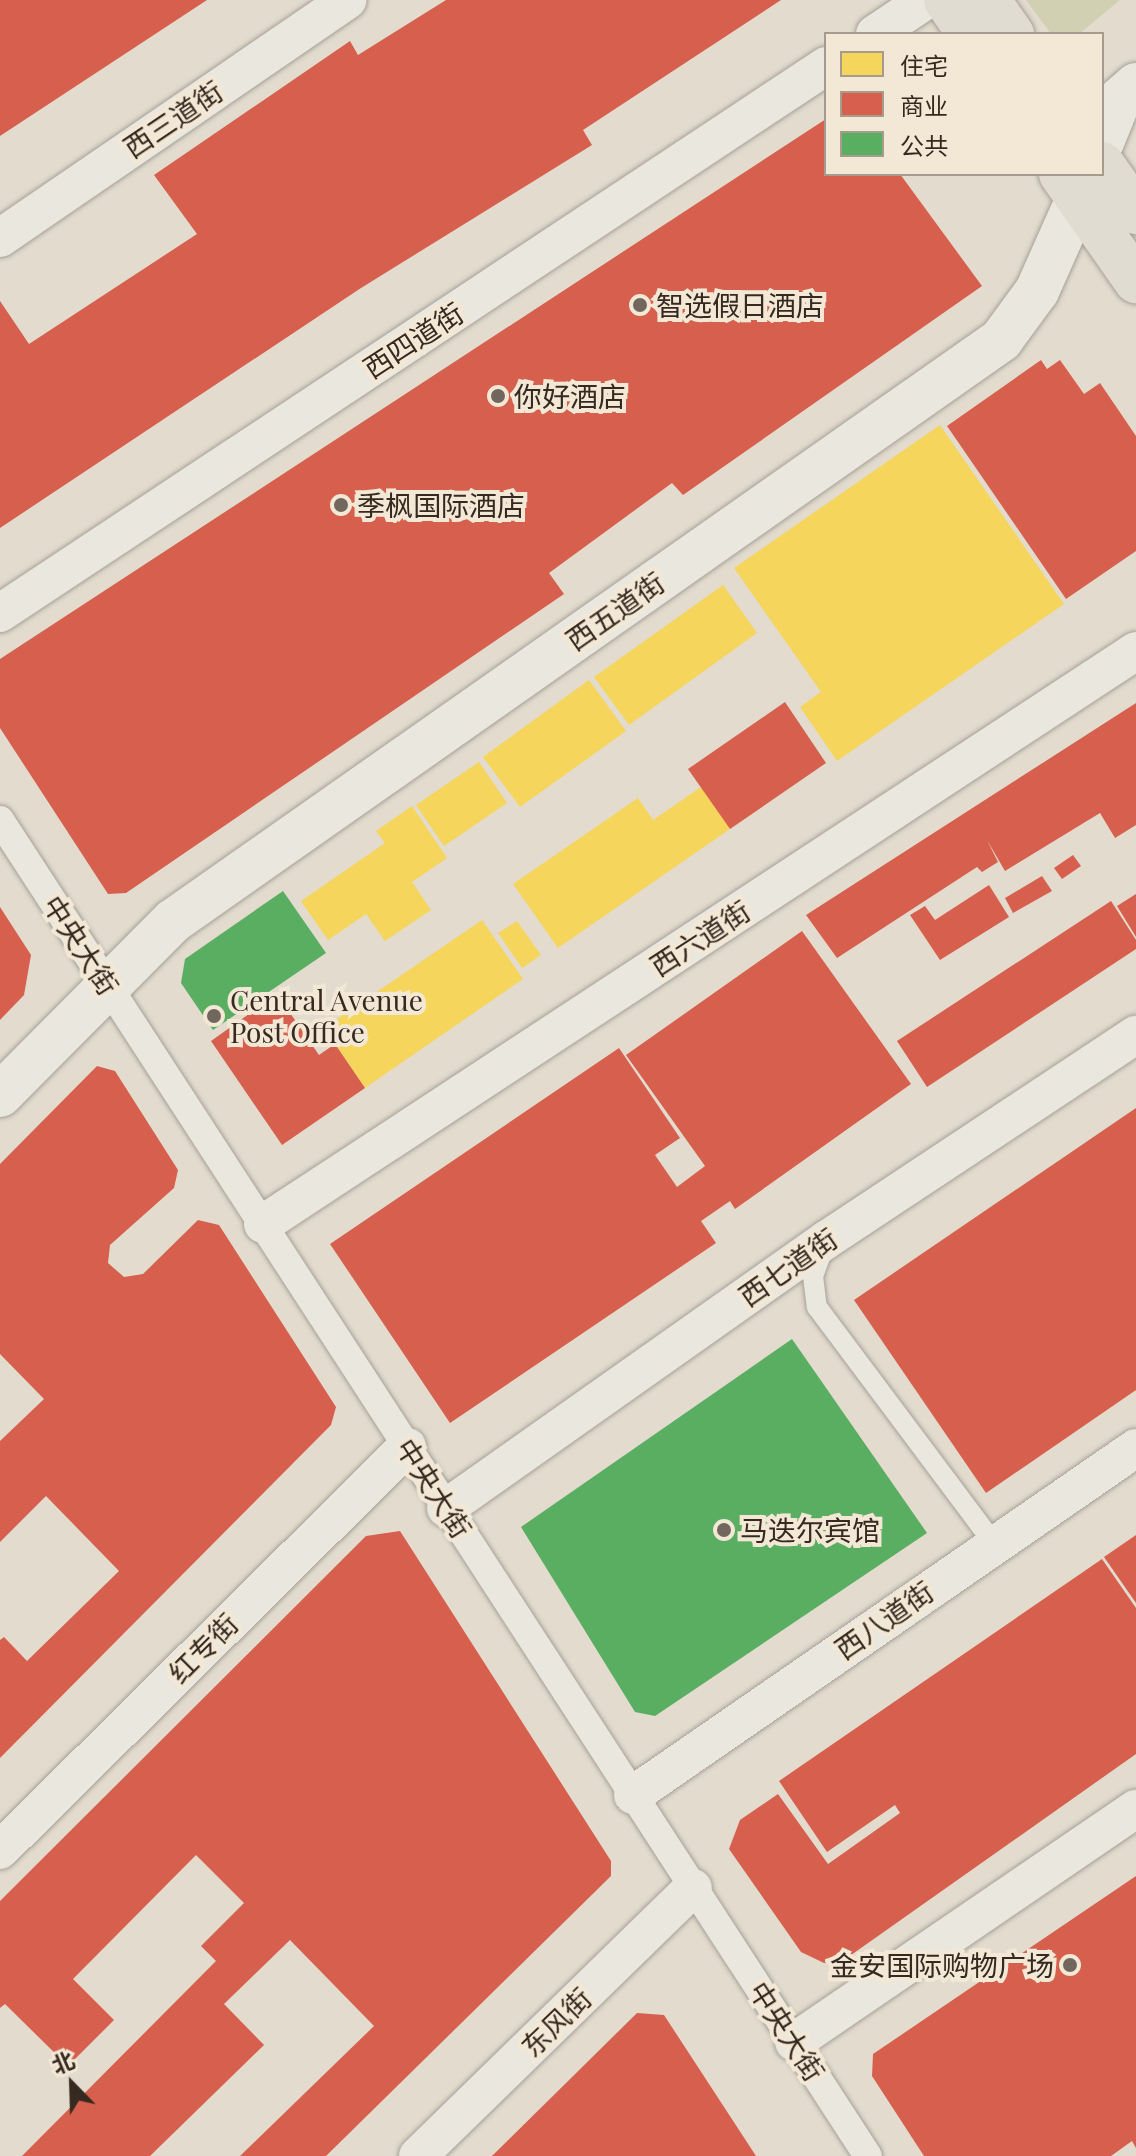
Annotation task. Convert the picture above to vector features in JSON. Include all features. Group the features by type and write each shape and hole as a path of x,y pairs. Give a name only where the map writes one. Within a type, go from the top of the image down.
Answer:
{"main road":[{"path":"946,0 968,32"},
{"path":"988,0 1011,32"},
{"path":"1104,137 1119,100 1136,85"},
{"path":"1104,167 1136,212"},
{"path":"1077,183 1136,281"},
{"name":"西五道街","path":"0,1095 173,921 1001,340 1037,291 1077,183"}],"street":[{"name":"西三道街","path":"0,238 347,0"},
{"path":"878,32 926,0"},
{"name":"西四道街","path":"0,613 824,67"},
{"name":"西六道街","path":"263,1224 1136,651"},
{"name":"中央大街","path":"0,820 868,2156"},
{"name":"西七道街","path":"446,1508 826,1240 1136,1035"},
{"name":"红专街","path":"0,1850 407,1447"},
{"name":"西八道街","path":"633,1795 1136,1448"},
{"path":"794,2042 1136,1809"},
{"name":"东风街","path":"418,2156 693,1888"}],"lane":[{"path":"826,1240 813,1276 817,1307 994,1544"}],"shaded area":[{"path":"1026,0 1120,0 1081,32 1050,32"}],"building: 住宅":[{"path":"940,425 1064,604 837,761 800,707 821,692 734,568"},
{"path":"723,585 757,633 629,725 594,677"},
{"path":"589,680 626,731 520,807 483,757"},
{"path":"479,762 507,803 444,846 416,805"},
{"path":"701,787 730,829 558,948 513,884 638,798 653,820"},
{"path":"412,806 447,858 412,882 431,910 385,941 366,914 328,940 301,901 385,843 376,831"},
{"path":"482,920 523,979 365,1088 324,1028"},
{"path":"517,921 541,955 522,968 498,933"}],"building: 商业":[{"path":"0,0 207,0 0,136"},
{"path":"446,0 781,0 583,130 592,145 361,288 0,528 0,301 29,344 197,234 154,175 350,41 358,55"},
{"path":"824,120 824,176 901,176 982,286 683,495 672,483 549,573 564,594 126,893 108,894 0,728 0,659"},
{"path":"1041,360 1047,369 1060,360 1084,394 1100,383 1136,436 1136,551 1066,599 947,426"},
{"path":"785,702 826,763 730,829 688,769"},
{"path":"1136,703 1136,825 1115,838 1100,813 1005,871 987,840 998,862 982,872 977,867 837,958 806,915"},
{"path":"1073,855 1081,866 1062,879 1054,868"},
{"path":"1042,876 1052,891 1013,913 1005,898"},
{"path":"989,885 1009,917 940,960 910,915 925,906 935,920"},
{"path":"1136,894 1136,937 1117,906"},
{"path":"1111,901 1136,940 1136,949 927,1087 897,1041"},
{"path":"0,907 31,955 24,995 0,1020"},
{"path":"802,931 911,1084 735,1209 730,1201 701,1221 716,1243 450,1423 330,1244 619,1048 680,1138 655,1155 677,1187 705,1166 626,1055"},
{"path":"277,994 319,1055 335,1044 365,1088 282,1145 211,1041"},
{"path":"97,1066 115,1071 178,1170 174,1188 110,1245 108,1263 124,1277 143,1274 198,1220 219,1225 336,1407 331,1425 0,1758 0,1640 4,1637 27,1661 119,1571 46,1496 0,1542 0,1441 44,1399 0,1354 0,1164"},
{"path":"1136,1108 1136,1390 986,1493 854,1300"},
{"path":"400,1531 611,1861 611,1876 326,2156 240,2156 374,2026 290,1940 224,2004 264,2045 150,2156 22,2156 216,1961 201,1946 244,1903 196,1855 73,1979 114,2020 68,2066 5,2004 0,2008 0,1901 366,1536"},
{"path":"1136,1535 1136,1603 1104,1557"},
{"path":"1102,1559 1136,1608 1136,1754 844,1960 824,1963 801,1952 729,1849 740,1820 778,1794 828,1864 900,1813 895,1805 827,1852 779,1781"},
{"name":"金安国际购物广场","path":"1136,1876 1136,2148 1132,2141 1111,2156 924,2156 872,2076 873,2054"},
{"path":"637,2013 664,2015 756,2156 492,2156"}],"building: 公共":[{"path":"283,891 326,953 213,1030 181,983 185,959"},
{"name":"马迭尔宾馆","path":"792,1339 927,1533 655,1716 635,1712 521,1527"}],"place":[{"name":"智选假日酒店","path":"640,305"},
{"name":"你好酒店","path":"498,396"},
{"name":"季枫国际酒店","path":"341,505"},
{"name":"Central Avenue Post Office","path":"214,1016"},
{"name":"马迭尔宾馆","path":"724,1530"},
{"name":"金安国际购物广场","path":"1070,1965"}]}
